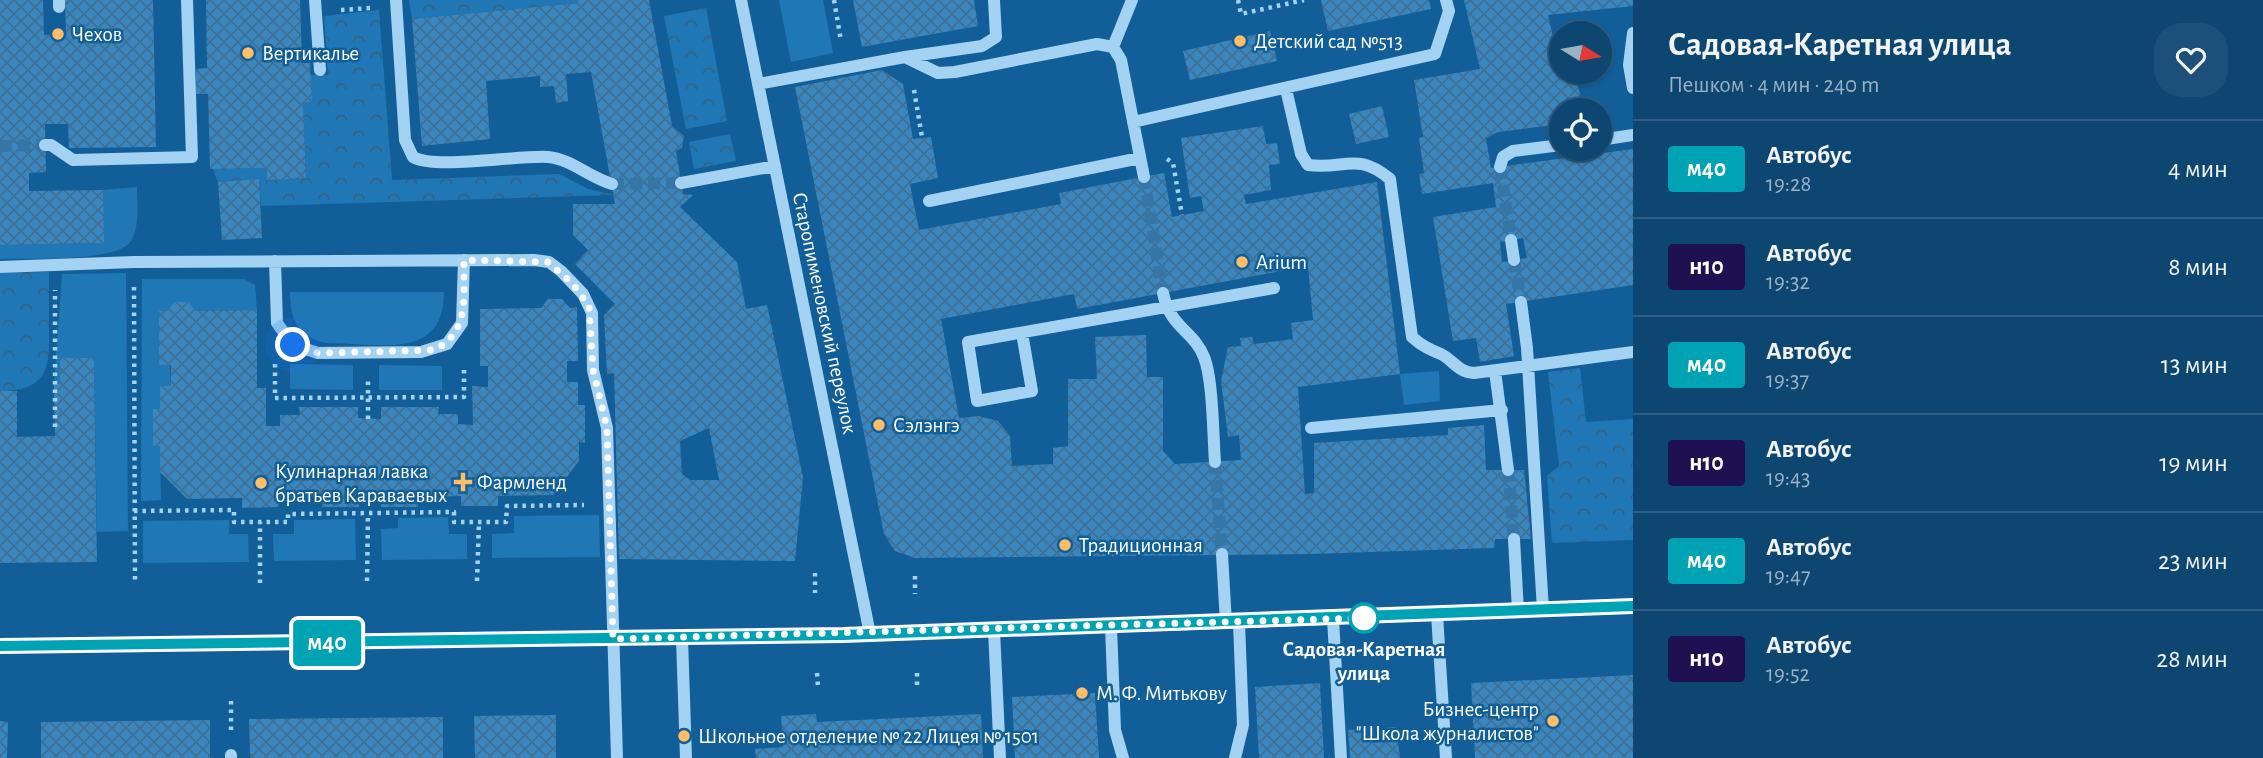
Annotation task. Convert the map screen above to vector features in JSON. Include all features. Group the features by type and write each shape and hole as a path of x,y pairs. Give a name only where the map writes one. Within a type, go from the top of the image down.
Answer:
{"street":[{"path":"45,145 51,145 73,160 192,157 187,0"},
{"name":"Старопименовский переулок","path":"741,0 870,634"},
{"path":"758,83 982,46 996,37 994,0"},
{"path":"1113,47 1132,0"},
{"path":"1133,122 1435,54 1449,11 1447,0"},
{"path":"396,3 405,140 413,157 432,163 552,157 597,180 612,184"},
{"path":"315,6 320,70"},
{"path":"1633,33 1629,65 1633,88"},
{"path":"905,57 937,72 955,72 1097,44 1113,47 1121,60 1144,177"},
{"path":"1286,89 1301,154 1308,165 1321,167 1354,162 1373,165 1390,179 1412,337 1463,372 1495,371 1633,352"},
{"path":"1612,138 1633,135"},
{"path":"1500,167 1503,156 1513,151 1549,146"},
{"path":"929,201 1140,158"},
{"path":"681,183 775,166"},
{"path":"1511,240 1514,260"},
{"path":"275,261 277,324 293,345 318,353 368,353 421,352 447,344 462,323 464,260"},
{"path":"0,267 134,262 548,262 568,279 589,306 593,370 607,428 617,758"},
{"path":"1022,333 1032,391 977,401 968,342 1274,288"},
{"path":"1163,293 1166,308 1205,358 1215,462"},
{"path":"1521,302 1527,348 1543,610"},
{"path":"1495,371 1508,470"},
{"path":"1311,428 1502,410"},
{"path":"1514,539 1518,611"},
{"path":"1222,554 1243,725 1235,758"},
{"path":"0,646 870,634 1232,623 1633,606"},
{"path":"1437,614 1446,758"},
{"path":"1333,619 1341,758"},
{"path":"1111,627 1115,730 1123,758"},
{"path":"994,630 1000,758"},
{"path":"682,638 686,758"}],"path":[{"path":"834,0 843,51"},
{"path":"1238,0 1241,14 1304,0"},
{"path":"315,6 396,3"},
{"path":"922,137 913,87 923,67"},
{"path":"134,262 135,584"},
{"path":"55,265 55,427"},
{"path":"368,353 368,419"},
{"path":"134,512 234,510 234,522 288,522 288,514 454,512 454,522 506,522 507,506 575,506"},
{"path":"367,581 368,513"},
{"path":"260,522 260,583"},
{"path":"477,581 479,522"},
{"path":"814,573 815,593"},
{"path":"915,576 915,594"},
{"path":"917,671 917,685"},
{"path":"817,673 818,687"}],"green space":[{"path":"409,0 578,0 578,3 412,19"},
{"path":"779,0 823,0 833,53 791,62"},
{"path":"706,8 727,121 686,129 664,16"},
{"path":"379,10 392,180 559,174 588,189 614,195 261,206 259,180 218,182 213,169 267,168 268,179 306,178 303,102 311,102 311,75 328,75 324,16"},
{"path":"730,134 736,161 694,169 689,142"},
{"path":"137,187 136,229 131,241 122,248 90,256 0,259 0,245 103,243 103,190"},
{"path":"49,272 47,365 37,382 28,387 0,391 0,273"},
{"path":"126,273 128,531 97,532 94,358 61,358 60,384 54,384 62,274"},
{"path":"142,279 244,279 255,285 257,310 195,311 174,302 167,311 171,386 160,386 160,409 153,409 153,446 160,446 161,500 141,501"},
{"path":"290,292 444,292 441,314 433,330 420,339 405,344 386,345 327,343 309,337 294,319"},
{"path":"290,364 353,365 353,390 290,389"},
{"path":"379,365 442,366 442,390 379,390"},
{"path":"1580,368 1586,422 1633,419 1633,540 1552,543 1547,476 1559,466 1548,372"},
{"path":"1439,371 1440,401 1404,405 1400,374"},
{"path":"599,515 600,557 492,558 492,534 514,533 514,516"},
{"path":"448,517 449,534 467,534 467,559 382,560 381,529 398,528 398,518"},
{"path":"355,519 356,560 274,561 273,534 294,534 294,520"},
{"path":"229,520 229,534 248,534 249,562 143,563 143,521"}],"building":[{"path":"0,0 43,0 44,35 66,34 65,0 153,0 156,147 69,148 68,124 45,124 46,172 29,173 29,191 103,190 104,243 0,245"},
{"path":"206,0 300,0 302,63 310,63 312,102 303,102 306,178 267,180 267,168 210,169 208,94 196,94 196,69 207,68"},
{"path":"578,0 649,0 672,126 684,136 682,148 676,151 683,194 693,195 680,207 737,262 746,309 767,305 803,477 795,561 619,559 614,373 607,374 604,315 615,304 575,264 588,250 573,235 573,204 615,204 591,72 566,74 568,101 556,103 554,86 540,87 540,76 486,81 490,139 422,146 412,19 578,3","holes":["709,428 719,480 690,480 682,474 680,441"]},
{"path":"853,0 974,0 978,26 862,47"},
{"path":"1321,0 1429,0 1431,9 1328,31"},
{"path":"1464,0 1633,0 1633,6 1548,15 1549,84 1578,84 1580,95 1576,98 1549,98 1549,126 1498,132 1486,138 1491,168 1549,160 1612,161 1612,152 1633,149 1633,285 1506,304 1514,356 1480,362 1476,338 1453,341 1433,217 1496,207 1493,183 1422,194 1419,174 1424,173 1419,138 1423,137 1414,80 1480,69","holes":["1523,238 1527,258 1502,262 1500,242"]},
{"path":"1270,31 1277,61 1190,80 1183,51"},
{"path":"882,70 903,84 913,139 931,137 938,178 910,184 919,230 1061,204 1059,193 1164,173 1172,217 1204,211 1201,196 1190,198 1181,138 1263,126 1266,144 1277,143 1280,164 1269,165 1271,190 1244,195 1246,204 1377,182 1400,374 1298,387 1305,494 1314,493 1314,443 1448,435 1448,428 1484,425 1486,470 1524,470 1531,539 1495,539 1494,548 1309,554 915,558 895,551 884,534 795,87","holes":["1308,266 1313,320 1291,323 1293,339 1254,344 1252,337 1240,338 1241,346 1228,347 1221,381 1228,437 1239,435 1241,460 1175,464 1163,451 1163,377 1147,377 1146,335 1095,337 1097,379 1068,379 1068,446 1053,448 1053,464 1012,466 1010,436 998,421 978,416 959,418 941,319 1074,294 1077,309"]},
{"path":"1382,106 1389,137 1356,144 1349,114"},
{"path":"259,179 262,238 222,240 218,182"},
{"path":"548,299 562,299 570,308 577,307 578,361 567,361 567,382 578,382 578,405 585,405 585,443 579,442 579,461 553,495 498,496 498,506 461,506 461,496 417,497 418,507 381,507 381,497 358,497 359,507 322,507 322,497 278,498 279,507 242,508 242,498 187,499 160,472 160,446 153,446 153,409 160,409 160,386 171,386 171,365 159,365 159,311 167,311 174,302 189,302 195,311 257,310 257,388 266,388 266,426 280,426 280,415 300,415 299,407 358,407 358,418 381,419 381,407 439,407 438,414 458,414 458,424 473,425 472,386 488,387 488,366 480,366 480,309 541,308"},
{"path":"60,358 94,358 97,562 0,563 0,391 17,391 17,437 55,436 54,384 60,384"},
{"name":"Бизнес-центр \"Школа журналистов\"","path":"1633,675 1633,758 1475,758 1471,683"},
{"path":"1320,683 1324,758 1259,758 1255,687"},
{"path":"1095,693 1099,758 1015,758 1012,697"},
{"path":"816,714 817,722 981,714 983,758 756,758 755,749 783,747 781,716"},
{"path":"556,715 556,758 475,758 474,716"},
{"path":"443,717 443,758 250,758 249,719"},
{"path":"210,720 210,758 41,758 41,722"},
{"path":"0,721 8,722 7,758 0,758"},
{"path":"1396,727 1400,758 1350,758 1348,730"}],"tunnel":[{"path":"0,146 45,145"},
{"path":"1500,167 1511,240"},
{"path":"1144,177 1163,293"},
{"path":"612,184 681,183"},
{"path":"1514,260 1521,302"},
{"path":"1215,462 1222,554"},
{"path":"1508,470 1514,539"}],"bus line":[{"name":"м40","path":"0,646 843,635 1203,624 1633,606"}],"place":[{"name":"Чехов","path":"58,34"},
{"name":"Детский сад №513","path":"1240,41"},
{"name":"Вертикалье","path":"248,53"},
{"name":"Arium","path":"1242,262"},
{"name":"Сэлэнгэ","path":"879,425"},
{"name":"Фармленд","path":"463,482"},
{"name":"Кулинарная лавка братьев Караваевых","path":"261,483"},
{"name":"Традиционная","path":"1065,545"},
{"name":"Садовая-Каретная улица","path":"1364,618"},
{"name":"М. Ф. Митькову","path":"1082,693"},
{"name":"Бизнес-центр \"Школа журналистов\"","path":"1553,721"},
{"name":"Школьное отделение № 22 Лицея № 1501","path":"684,736"}],"route":[{"path":"293,345 318,353 434,350 447,344 462,323 464,260 541,260 561,271 583,294 592,313 593,370 607,428 613,639 916,633 1364,618"}]}
